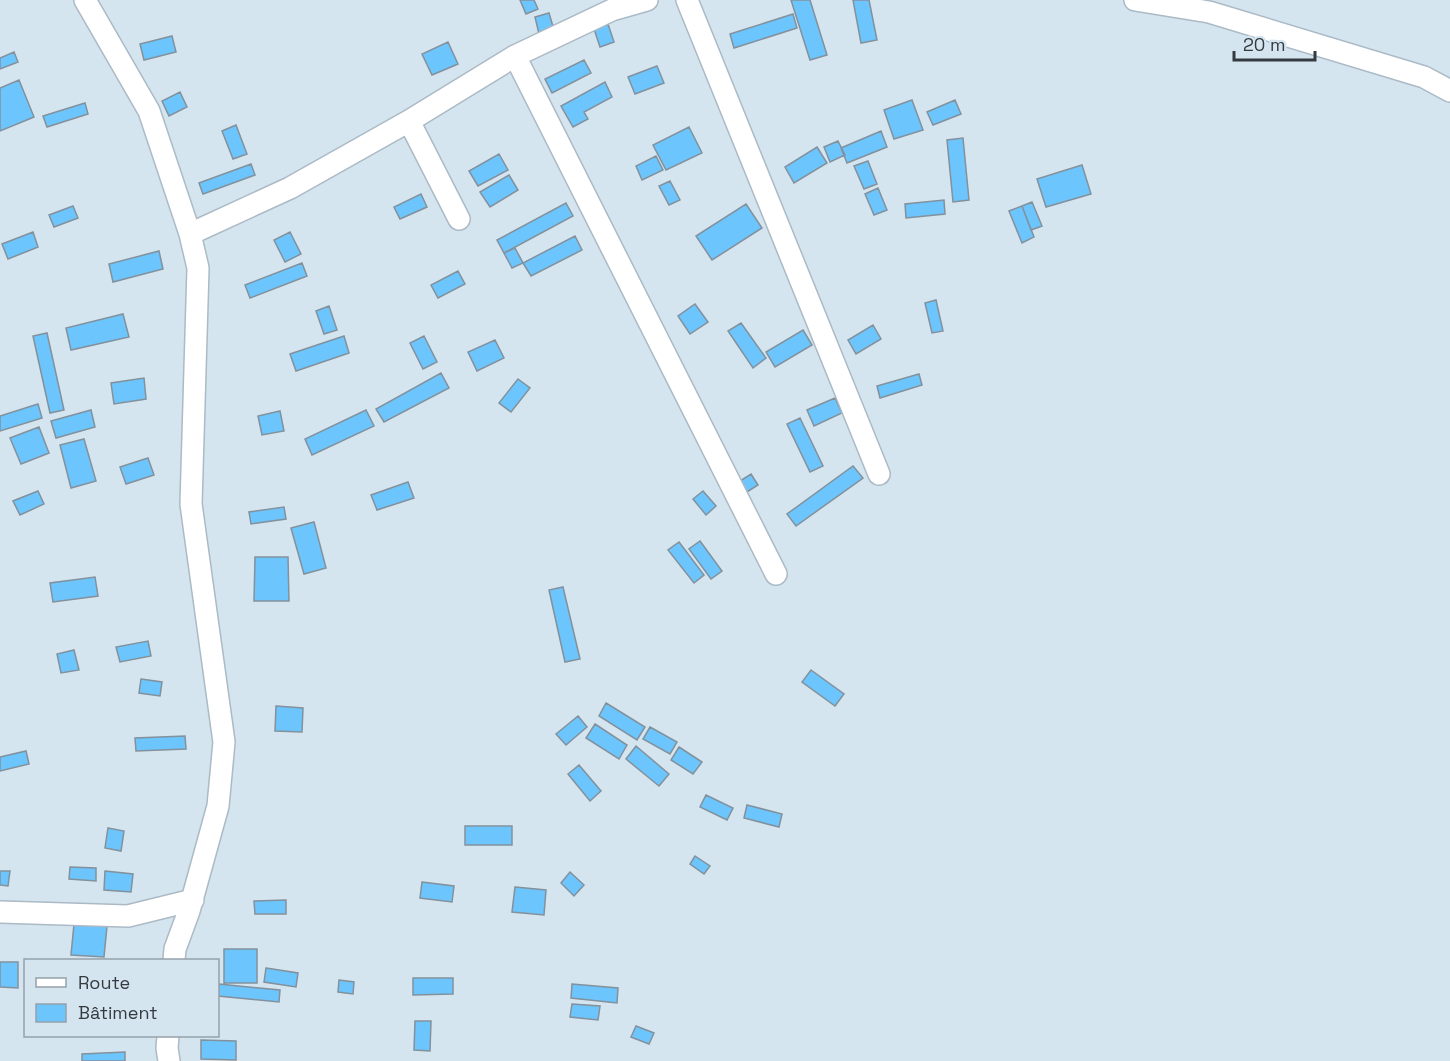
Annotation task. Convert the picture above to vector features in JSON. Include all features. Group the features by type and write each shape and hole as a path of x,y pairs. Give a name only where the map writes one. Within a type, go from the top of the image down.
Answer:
{"street":[{"path":"85,0 149,111 190,234 198,268 190,504 224,742 218,806 174,959"},
{"path":"190,234 290,188 409,121 515,56 612,9 647,0"},
{"path":"687,0 879,474"},
{"path":"1135,0 1209,12 1424,77 1450,91"},
{"path":"515,56 776,574"},
{"path":"409,121 459,219"},
{"path":"0,912 128,916 192,900"},
{"path":"168,1037 169,1061"}],"building":[{"path":"520,0 534,0 538,9 526,14"},
{"path":"791,0 810,0 827,55 810,60"},
{"path":"853,0 869,0 877,40 861,43"},
{"path":"549,13 554,30 539,34 535,17"},
{"path":"793,14 797,28 734,48 730,34"},
{"path":"608,24 614,42 600,47 594,29"},
{"path":"172,36 176,52 144,60 140,44"},
{"path":"448,42 458,64 432,75 422,54"},
{"path":"14,52 18,62 0,69 0,58"},
{"path":"584,60 591,73 552,93 545,79"},
{"path":"657,66 664,83 635,94 628,77"},
{"path":"19,80 34,117 0,131 0,88"},
{"path":"605,82 612,97 584,112 588,119 573,127 561,106"},
{"path":"180,92 187,107 169,116 162,101"},
{"path":"912,100 923,130 894,139 884,110"},
{"path":"955,100 961,114 933,125 927,112"},
{"path":"85,103 88,114 47,127 43,116"},
{"path":"236,125 247,154 233,159 222,131"},
{"path":"689,127 702,153 666,170 653,145"},
{"path":"881,131 887,147 847,163 841,148"},
{"path":"963,138 969,200 953,202 947,140"},
{"path":"838,141 845,155 830,162 824,147"},
{"path":"817,147 827,163 794,183 785,167"},
{"path":"499,154 508,170 478,186 469,171"},
{"path":"656,156 663,170 642,180 636,166"},
{"path":"868,161 877,184 864,189 854,166"},
{"path":"251,164 255,175 203,194 199,183"},
{"path":"1082,165 1091,194 1046,207 1037,179"},
{"path":"509,175 518,190 490,207 480,192"},
{"path":"670,181 680,200 669,205 659,186"},
{"path":"878,188 887,210 874,215 865,194"},
{"path":"421,194 427,207 400,219 394,207"},
{"path":"944,200 945,214 906,218 905,204"},
{"path":"1032,202 1042,226 1031,230 1022,206"},
{"path":"566,203 573,216 504,253 497,240"},
{"path":"746,204 762,228 712,260 696,236"},
{"path":"73,206 78,218 54,227 49,215"},
{"path":"1022,206 1034,237 1022,243 1009,211"},
{"path":"33,232 38,247 8,259 2,244"},
{"path":"290,232 301,254 285,262 274,240"},
{"path":"575,236 582,250 531,276 523,263"},
{"path":"515,248 523,263 512,268 504,253"},
{"path":"159,251 163,269 113,282 109,264"},
{"path":"302,263 307,276 250,298 245,285"},
{"path":"458,271 465,284 438,298 431,285"},
{"path":"936,300 943,331 932,333 925,303"},
{"path":"695,304 708,322 690,334 678,316"},
{"path":"329,306 337,330 324,334 316,311"},
{"path":"123,314 129,337 71,350 66,328"},
{"path":"741,323 766,358 753,368 728,331"},
{"path":"873,325 881,339 856,354 848,340"},
{"path":"803,330 812,345 775,367 766,352"},
{"path":"47,333 64,410 50,413 33,336"},
{"path":"344,336 349,353 296,371 290,354"},
{"path":"424,336 437,362 423,369 410,343"},
{"path":"495,340 504,358 477,371 468,352"},
{"path":"441,373 449,388 384,422 376,409"},
{"path":"919,374 922,385 880,398 877,386"},
{"path":"144,378 146,399 114,404 111,383"},
{"path":"518,379 530,388 511,412 499,403"},
{"path":"835,398 842,413 814,426 807,410"},
{"path":"38,404 42,418 0,431 0,416"},
{"path":"91,410 95,427 56,438 51,421"},
{"path":"366,410 374,426 312,455 305,439"},
{"path":"280,411 284,431 262,435 258,416"},
{"path":"800,418 823,466 810,472 787,424"},
{"path":"39,427 49,453 21,464 10,438"},
{"path":"84,439 96,481 71,488 60,445"},
{"path":"148,458 154,475 126,484 120,467"},
{"path":"853,466 863,478 796,526 787,514"},
{"path":"751,474 758,485 747,492 740,481"},
{"path":"408,482 414,498 377,510 371,495"},
{"path":"38,491 44,504 20,515 13,501"},
{"path":"703,491 716,506 706,515 693,499"},
{"path":"284,507 286,519 251,524 249,512"},
{"path":"314,522 326,568 304,574 291,528"},
{"path":"700,541 722,571 711,579 689,549"},
{"path":"679,542 704,575 694,583 668,550"},
{"path":"255,557 288,557 289,601 254,601"},
{"path":"95,577 98,596 53,602 50,583"},
{"path":"563,587 580,659 565,662 549,590"},
{"path":"148,641 151,656 120,662 116,647"},
{"path":"74,650 79,670 61,673 57,654"},
{"path":"811,670 844,694 835,706 802,682"},
{"path":"141,679 162,682 160,696 139,693"},
{"path":"606,703 645,727 637,740 599,716"},
{"path":"276,706 303,708 302,732 275,731"},
{"path":"578,716 587,727 566,745 556,734"},
{"path":"595,724 627,745 619,759 586,738"},
{"path":"650,727 677,742 670,754 643,739"},
{"path":"185,736 186,749 136,751 135,738"},
{"path":"636,746 669,774 659,786 626,759"},
{"path":"679,747 702,762 693,774 671,760"},
{"path":"26,751 29,764 0,771 0,757"},
{"path":"579,765 601,791 590,801 568,774"},
{"path":"706,795 733,808 727,820 700,807"},
{"path":"747,805 782,814 779,827 744,818"},
{"path":"465,826 512,826 512,845 465,845"},
{"path":"108,828 124,831 121,851 105,848"},
{"path":"695,856 710,866 704,874 690,864"},
{"path":"70,867 96,868 96,881 69,879"},
{"path":"0,871 10,871 8,886 0,885"},
{"path":"105,871 133,874 131,892 104,890"},
{"path":"570,872 584,885 574,896 561,883"},
{"path":"422,882 454,886 452,902 420,898"},
{"path":"515,887 546,890 544,915 512,912"},
{"path":"286,900 286,914 255,914 254,901"},
{"path":"74,924 107,926 104,957 71,955"},
{"path":"224,949 257,949 257,983 224,983"},
{"path":"0,962 18,962 18,988 0,987"},
{"path":"266,968 298,973 296,987 264,982"},
{"path":"413,978 453,978 453,994 413,995"},
{"path":"339,980 354,982 353,994 338,992"},
{"path":"219,984 280,990 279,1002 219,996"},
{"path":"572,984 618,988 617,1003 571,998"},
{"path":"572,1004 600,1006 598,1020 570,1017"},
{"path":"415,1021 431,1021 430,1051 414,1050"},
{"path":"636,1026 654,1033 649,1044 631,1037"},
{"path":"201,1040 236,1041 236,1060 201,1059"},
{"path":"125,1052 125,1061 82,1061 82,1054"}]}
